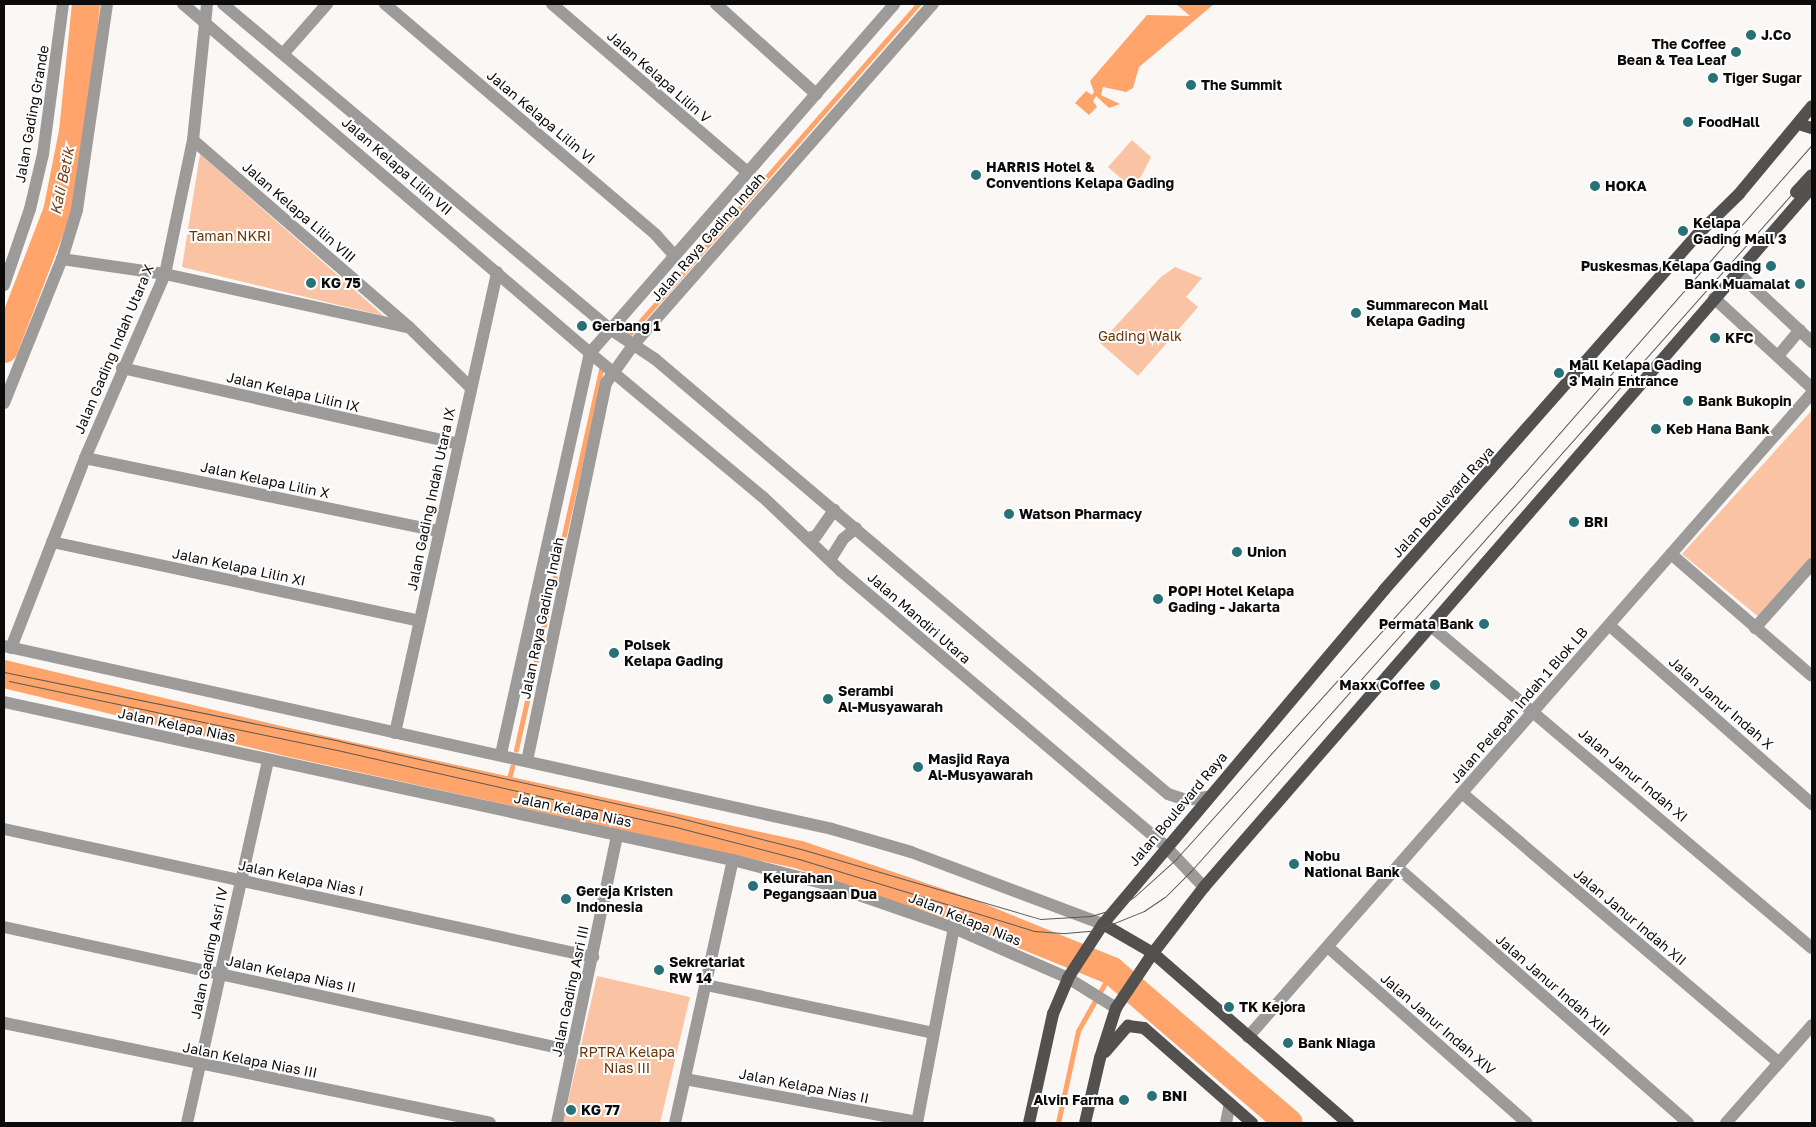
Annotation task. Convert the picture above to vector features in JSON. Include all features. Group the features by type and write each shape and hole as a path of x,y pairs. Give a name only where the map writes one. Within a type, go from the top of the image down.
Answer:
{"main road":[{"path":"1739,194 1754,185 1807,126 1812,106"},
{"name":"Jalan Boulevard Raya","path":"1030,1123 1053,1014 1070,975 1102,924 1165,846 1391,582 1696,236 1739,194 1812,106"},
{"path":"1782,220 1784,206 1812,174"},
{"path":"1085,1123 1111,1005 1126,992 1153,953 1204,887 1432,627 1714,298 1812,188"},
{"path":"1102,924 1153,953 1348,1123"},
{"path":"1100,1058 1128,1026 1140,1026 1252,1123"}],"street":[{"name":"Jalan Gading Grande","path":"4,285 30,209 43,154 62,4"},
{"path":"4,403 62,259 77,210 107,4"},
{"name":"Jalan Kelapa Lilin VII","path":"183,4 206,21 613,372"},
{"name":"Jalan Gading Indah Utara X","path":"7,647 52,542 84,458 164,274 193,140 207,4"},
{"name":"Jalan Kelapa Lilin VII","path":"223,4 610,329 634,344"},
{"path":"283,54 327,4"},
{"name":"Jalan Kelapa Lilin VI","path":"385,4 656,235 675,256"},
{"name":"Jalan Kelapa Lilin V","path":"552,4 747,172"},
{"path":"716,4 816,94"},
{"name":"Jalan Raya Gading Indah","path":"528,761 606,383 634,344 932,4"},
{"name":"Jalan Raya Gading Indah","path":"501,754 590,353 892,5"},
{"name":"Jalan Kelapa Lilin VIII","path":"193,140 409,327 470,387"},
{"path":"62,259 164,274 409,327"},
{"name":"Jalan Gading Indah Utara IX","path":"395,733 470,387 497,272"},
{"path":"1737,272 1812,342"},
{"path":"1714,298 1812,388"},
{"path":"1778,356 1800,330"},
{"name":"Jalan Mandiri Utara","path":"634,344 856,528 1168,794 1187,800 1207,797"},
{"name":"Jalan Kelapa Lilin IX","path":"122,368 458,444"},
{"name":"Jalan Mandiri Utara","path":"613,372 1165,846 1204,887"},
{"name":"Jalan Pelepah Indah 1 Blok LB","path":"1248,1037 1329,948 1533,710 1812,393"},
{"name":"Jalan Kelapa Lilin X","path":"84,458 439,531"},
{"path":"808,538 816,536 834,510"},
{"path":"830,560 843,539 856,528"},
{"name":"Jalan Kelapa Lilin XI","path":"52,542 420,622"},
{"path":"1671,554 1812,676"},
{"path":"1755,628 1812,564"},
{"name":"Jalan Janur Indah X","path":"1609,625 1812,804"},
{"name":"Jalan Janur Indah XI","path":"1432,627 1533,710 1812,948"},
{"path":"7,647 395,733 501,754 873,840 1102,924"},
{"name":"Jalan Kelapa Nias","path":"4,702 733,860 830,885 954,928 1070,975 1085,989 1111,1005"},
{"name":"Jalan Gading Asri IV","path":"187,1123 268,760"},
{"name":"Jalan Janur Indah XII","path":"1462,793 1779,1063"},
{"name":"Jalan Kelapa Nias I","path":"4,829 593,957"},
{"name":"Jalan Gading Asri III","path":"557,1123 617,835"},
{"path":"675,1123 733,860"},
{"name":"Jalan Janur Indah XIII","path":"1398,868 1688,1123"},
{"name":"Jalan Kelapa Nias II","path":"4,926 573,1051"},
{"path":"917,1123 954,928"},
{"name":"Jalan Janur Indah XIV","path":"1329,948 1527,1123"},
{"path":"706,985 933,1033"},
{"name":"Jalan Kelapa Nias III","path":"4,1023 200,1066 490,1123"},
{"path":"1726,1123 1812,1025"},
{"name":"Jalan Kelapa Nias II","path":"685,1078 917,1123"},
{"path":"1226,1123 1230,1103"}],"green space":[{"path":"1132,140 1151,157 1134,190 1108,167"},
{"name":"Taman NKRI","path":"200,154 384,316 182,267"},
{"name":"Gading Walk","path":"1175,267 1202,278 1186,297 1198,307 1138,376 1100,343 1161,277"},
{"path":"1812,410 1812,560 1760,618 1682,554"},
{"name":"RPTRA Kelapa Nias III","path":"597,976 690,997 660,1123 563,1123"}],"shaded area":[{"path":"1176,4 1214,4 1139,67 1133,88 1126,92 1103,87 1101,95 1120,104 1109,108 1096,96 1093,101 1097,107 1089,115 1075,103 1086,91 1092,95 1094,92 1090,81 1147,15 1190,16"}],"waterway":[{"name":"Kali Betik","path":"4,349 57,212 73,132 86,4"},
{"path":"626,338 918,4"},
{"path":"516,750 602,365"},
{"path":"4,674 287,742 800,855 970,913 1112,971 1289,1123"},
{"path":"506,790 512,767"},
{"path":"1058,1123 1078,1031 1112,971"}],"tram line":[{"path":"4,672 339,741 676,817 801,849 1040,919 1091,916 1114,909 1134,897 1176,859 1514,485 1812,145"},
{"path":"9,681 337,750 672,826 799,859 1034,931 1065,933 1097,930 1144,911 1165,897 1191,871 1812,171"}],"place":[{"name":"J.Co","path":"1751,35"},
{"name":"The Coffee Bean & Tea Leaf","path":"1736,52"},
{"name":"Tiger Sugar","path":"1713,78"},
{"name":"The Summit","path":"1191,85"},
{"name":"FoodHall","path":"1688,122"},
{"name":"HARRIS Hotel & Conventions Kelapa Gading","path":"976,175"},
{"name":"HOKA","path":"1595,186"},
{"name":"Kelapa Gading Mall 3","path":"1683,231"},
{"name":"Puskesmas Kelapa Gading","path":"1771,266"},
{"name":"KG 75","path":"311,283"},
{"name":"Bank Muamalat","path":"1800,284"},
{"name":"Summarecon Mall Kelapa Gading","path":"1356,313"},
{"name":"Gerbang 1","path":"582,326"},
{"name":"KFC","path":"1715,338"},
{"name":"Mall Kelapa Gading 3 Main Entrance","path":"1559,373"},
{"name":"Bank Bukopin","path":"1688,401"},
{"name":"Keb Hana Bank","path":"1656,429"},
{"name":"Watson Pharmacy","path":"1009,514"},
{"name":"BRI","path":"1574,522"},
{"name":"Union","path":"1237,552"},
{"name":"POP! Hotel Kelapa Gading - Jakarta","path":"1158,599"},
{"name":"Permata Bank","path":"1484,624"},
{"name":"Polsek Kelapa Gading","path":"614,653"},
{"name":"Maxx Coffee","path":"1435,685"},
{"name":"Serambi Al-Musyawarah","path":"828,699"},
{"name":"Masjid Raya Al-Musyawarah","path":"918,767"},
{"name":"Nobu National Bank","path":"1294,864"},
{"name":"Kelurahan Pegangsaan Dua","path":"753,886"},
{"name":"Gereja Kristen Indonesia","path":"566,899"},
{"name":"Sekretariat RW 14","path":"659,970"},
{"name":"TK Kejora","path":"1229,1007"},
{"name":"Bank Niaga","path":"1288,1043"},
{"name":"BNI","path":"1152,1096"},
{"name":"Alvin Farma","path":"1124,1100"},
{"name":"KG 77","path":"571,1110"}]}
